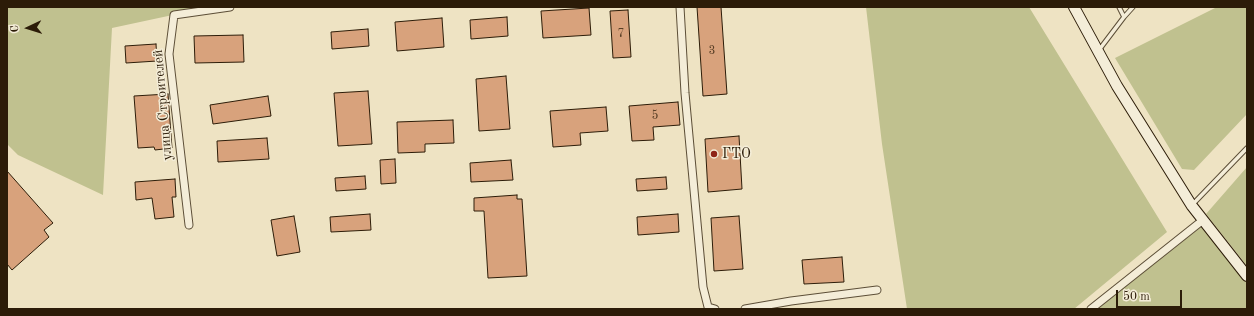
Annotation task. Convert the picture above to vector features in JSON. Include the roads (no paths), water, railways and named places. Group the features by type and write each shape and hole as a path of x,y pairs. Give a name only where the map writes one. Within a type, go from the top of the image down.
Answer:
{"street":[{"name":"улица Строителей","path":"189,225 169,54 174,15 230,7"},
{"path":"680,7 685,93 703,287 708,307 714,309"},
{"path":"1074,7 1117,86 1192,206 1247,276"},
{"path":"1091,309 1203,220"},
{"path":"745,309 791,301 877,290"}],"lane":[{"path":"1119,7 1124,17"},
{"path":"1098,51 1133,7"},
{"path":"1192,206 1247,148"}],"place":[{"name":"ГТО","path":"714,154"}]}
